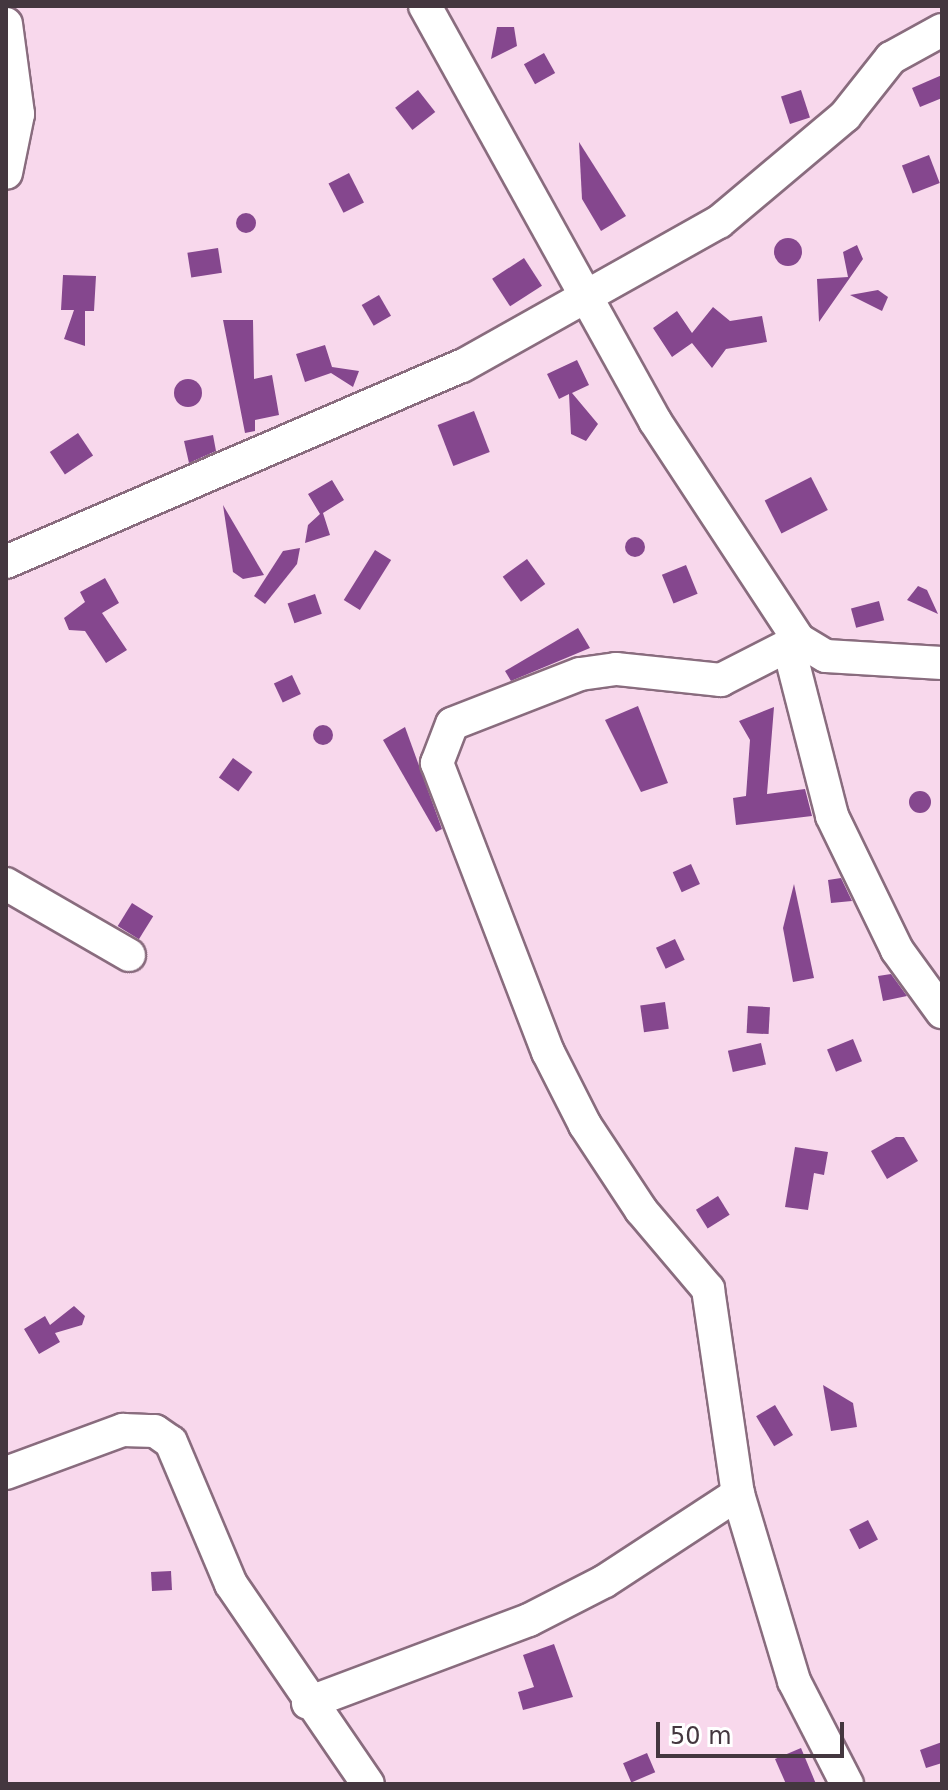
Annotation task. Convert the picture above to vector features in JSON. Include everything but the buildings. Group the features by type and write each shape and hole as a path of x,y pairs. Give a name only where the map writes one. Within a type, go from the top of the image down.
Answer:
{"street":[{"path":"425,6 584,297 695,488 794,644 832,816 897,950 942,1012"},
{"path":"6,24 18,114 6,173"},
{"path":"6,562 462,366 719,222 845,116 891,58 942,30"},
{"path":"847,1784 794,1681 738,1494 708,1289 627,1189 548,1052 448,806 437,752 442,735 459,719 580,674 616,669 721,680 794,644 826,656 942,663"},
{"path":"6,884 129,955"},
{"path":"6,1473 123,1430 155,1431 171,1442 231,1584 308,1703 368,1784"},
{"path":"308,1703 529,1620 605,1581 738,1494"}]}
